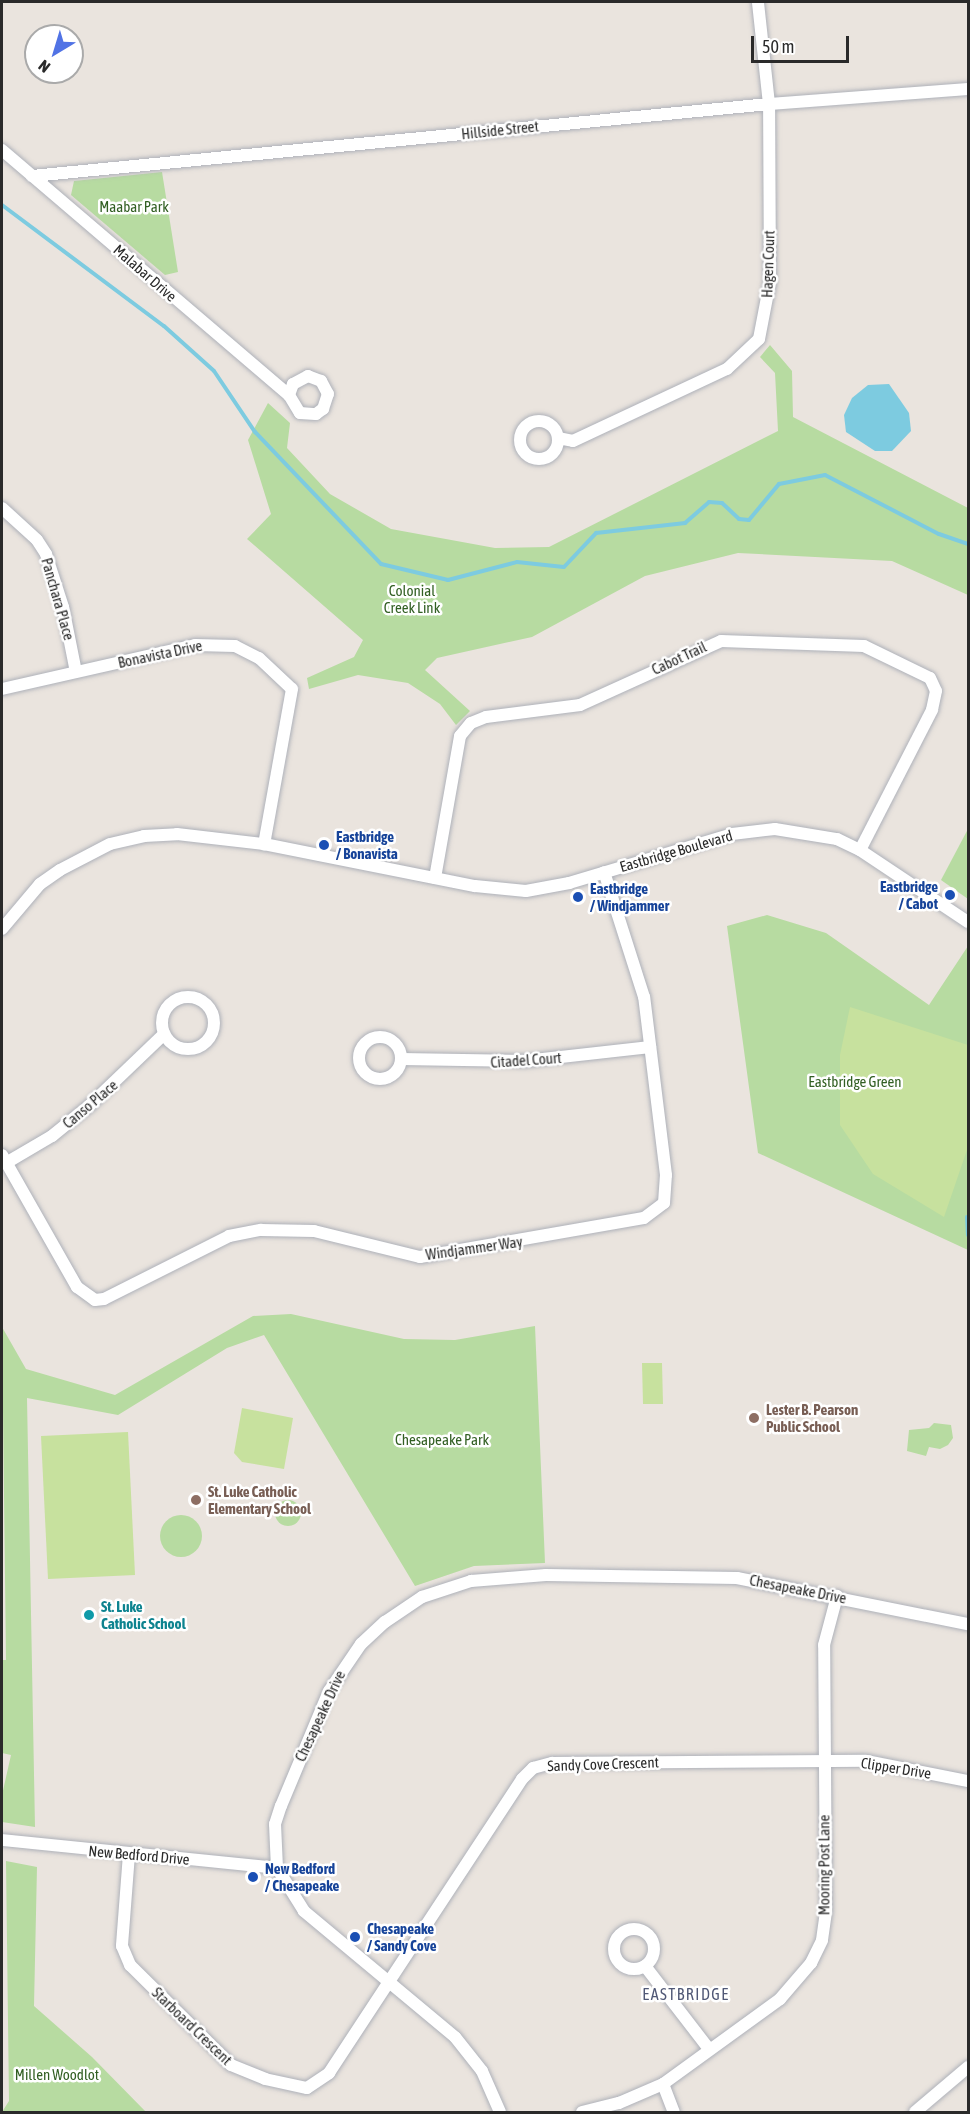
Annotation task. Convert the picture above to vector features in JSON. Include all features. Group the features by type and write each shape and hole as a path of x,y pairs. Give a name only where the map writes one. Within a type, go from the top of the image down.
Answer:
{"street":[{"name":"Hagen Court","path":"558,438 573,441 727,369 759,339 770,282 769,104 758,2"},
{"name":"Hillside Street","path":"32,176 769,104 969,89"},
{"name":"Malabar Drive","path":"2,150 289,395"},
{"name":"Panchara Place","path":"2,508 37,540 46,554 63,607 76,672"},
{"name":"Cabot Trail","path":"435,878 460,736 471,723 486,717 580,705 706,644 721,641 864,646 930,678 936,691 933,710 860,850"},
{"name":"Bonavista Drive","path":"2,689 215,643 235,645 284,678 292,689 264,844"},
{"name":"Eastbridge Boulevard","path":"2,929 40,884 82,856 110,844 177,834 264,844 435,878 526,891 604,872 753,830 807,832 837,839 860,850 969,922"},
{"name":"Windjammer Way","path":"4,1159 77,1287 95,1300 104,1299 230,1236 261,1230 314,1231 420,1257 454,1254 630,1221 656,1212 664,1203 667,1183 644,997 604,872"},
{"path":"190,997 210,1010 213,1030 202,1045 179,1048 164,1034 163,1014 173,1001 190,997"},
{"name":"Canso Place","path":"4,1159 52,1136 121,1078 164,1034"},
{"name":"Citadel Court","path":"401,1059 525,1061 650,1047"},
{"name":"Chesapeake Drive","path":"500,2112 482,2071 455,2037 304,1911 277,1868 275,1824 280,1806 328,1691 361,1644 385,1622 422,1598 491,1578 575,1575 737,1578 969,1624"},
{"name":"Mooring Post Lane","path":"582,2112 619,2103 663,2084 798,1983 822,1940 826,1910 823,1761 824,1645 837,1596"},
{"name":"Clipper Drive","path":"823,1761 866,1761 969,1781"},
{"name":"Sandy Cove Crescent","path":"388,1982 522,1779 533,1768 552,1763 823,1761"},
{"name":"New Bedford Drive","path":"2,1840 277,1868"},
{"name":"Starboard Crescent","path":"129,1854 122,1934 124,1955 139,1975 231,2065 244,2073 297,2088 323,2081 388,1982"},
{"path":"645,1965 709,2049"},
{"path":"915,2112 969,2067"},
{"path":"663,2084 674,2112"}],"green space":[{"name":"Maabar Park","path":"162,172 178,272 165,275 71,195 74,181"},
{"name":"Colonial Creek Link","path":"770,345 792,371 793,417 968,508 968,595 892,561 738,553 645,576 532,637 437,658 425,670 470,711 456,725 440,704 408,683 358,675 309,689 307,678 354,657 363,640 247,539 271,514 248,440 268,403 290,423 287,448 330,494 391,529 495,548 549,547 778,431 775,373 760,357"},
{"path":"968,829 968,899 941,880"},
{"name":"Eastbridge Green","path":"767,915 826,933 929,1005 968,946 968,1250 758,1153 727,926"},
{"path":"850,1007 968,1045 968,1147 944,1217 873,1174 840,1125 840,1055"},
{"name":"Chesapeake Park","path":"291,1314 404,1339 455,1340 535,1326 545,1563 474,1566 415,1586 264,1335 227,1348 118,1415 27,1398 35,1827 2,1822 2,1795 11,1755 2,1753 2,1660 6,1660 2,1327 26,1369 115,1395 253,1316"},
{"path":"642,1363 662,1363 663,1404 643,1404"},
{"path":"242,1408 293,1418 284,1469 242,1462 234,1453"},
{"path":"934,1423 951,1425 953,1438 948,1445 940,1449 929,1447 926,1456 907,1451 909,1430 929,1428"},
{"path":"128,1432 135,1575 48,1579 41,1436"},
{"path":"288,1500 297,1504 301,1513 297,1522 288,1526 279,1522 275,1513 279,1504"},
{"path":"181,1515 196,1521 202,1536 196,1551 181,1557 166,1551 160,1536 166,1521"},
{"name":"Millen Woodlot","path":"6,1861 37,1867 34,2006 92,2057 146,2112 2,2112 9,2101"}],"water":[{"path":"889,384 909,413 911,431 892,451 875,451 846,432 844,415 852,398 868,385"}],"waterway":[{"path":"2,205 164,326 214,371 255,432 381,564 448,580 517,562 564,567 596,533 685,523 709,502 722,503 739,519 749,520 779,484 825,475 939,534 968,544"},
{"path":"967,1217 968,1235"}],"place":[{"name":"Eastbridge / Bonavista","path":"324,845"},
{"name":"Eastbridge / Cabot","path":"950,895"},
{"name":"Eastbridge / Windjammer","path":"578,897"},
{"name":"Lester B. Pearson Public School","path":"754,1418"},
{"name":"St. Luke Catholic Elementary School","path":"196,1500"},
{"name":"St. Luke Catholic School","path":"89,1615"},
{"name":"New Bedford / Chesapeake","path":"253,1877"},
{"name":"Chesapeake / Sandy Cove","path":"355,1937"}],"district":[{"name":"EASTBRIDGE","path":"686,1994"}]}
